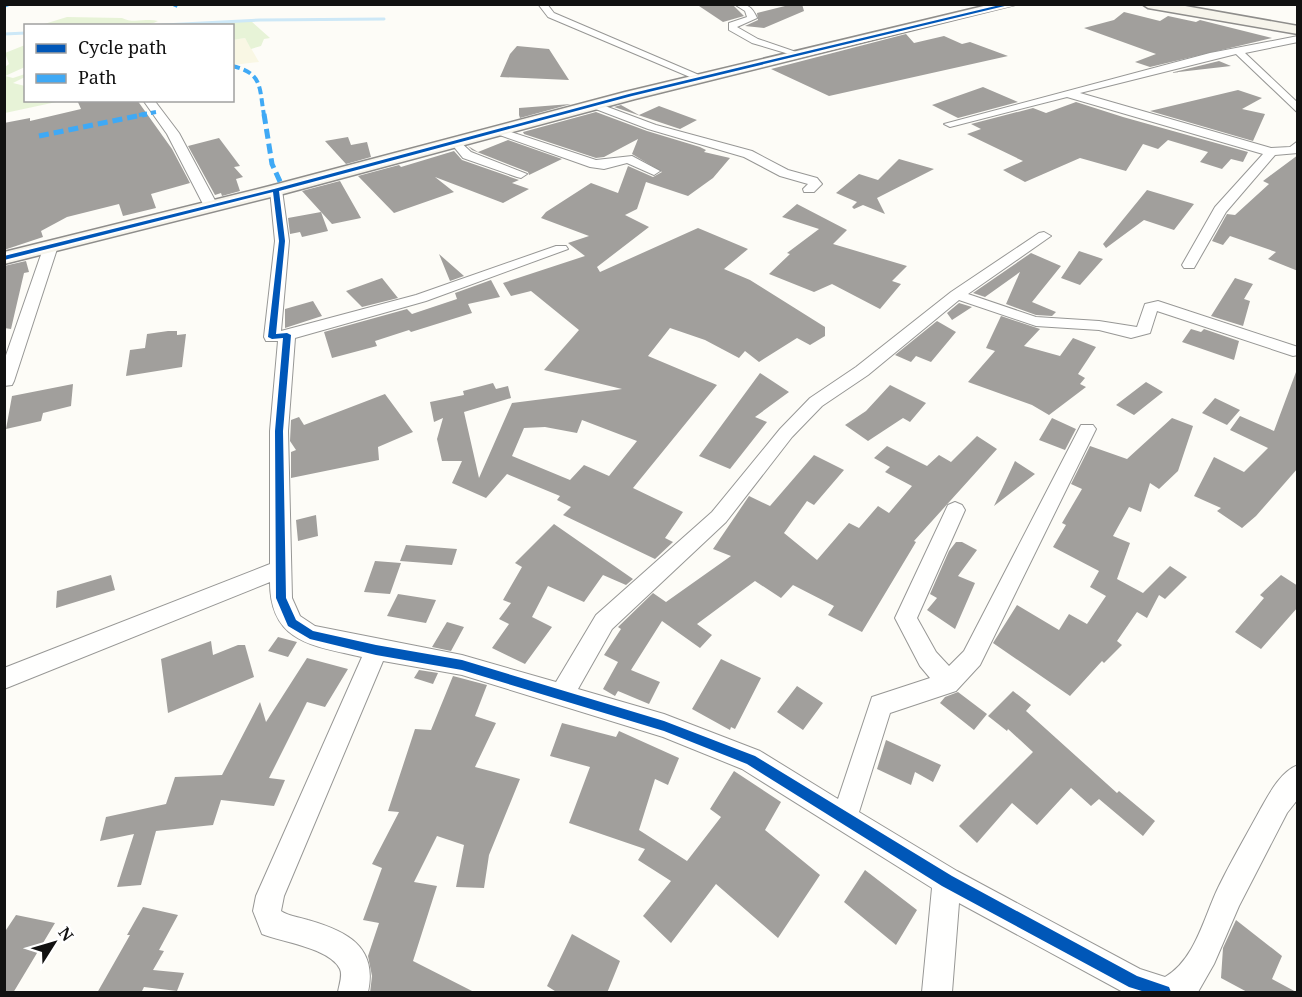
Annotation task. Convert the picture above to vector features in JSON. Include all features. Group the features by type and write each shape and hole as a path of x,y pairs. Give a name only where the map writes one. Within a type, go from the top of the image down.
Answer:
{"street":[{"path":"543,4 551,15 701,78"},
{"path":"738,4 753,16 732,25 732,28 755,40 795,55"},
{"path":"4,258 276,190 701,78 1011,4"},
{"path":"1148,4 1298,30"},
{"path":"950,124 1214,55 1298,39"},
{"path":"1239,51 1298,111"},
{"path":"1070,94 1271,152 1292,155 1298,144"},
{"path":"150,102 173,133 211,206"},
{"path":"597,106 652,127 748,154 784,173 813,181 816,184 809,189"},
{"path":"498,132 594,164 604,165 628,159 654,171"},
{"path":"456,142 467,155 521,174"},
{"path":"1189,265 1220,210 1271,152"},
{"path":"276,190 282,241 272,337 287,335 421,298 561,249"},
{"path":"562,694 604,622 719,517 786,433 816,402 862,371 956,295 1044,237"},
{"path":"6,381 51,246"},
{"path":"956,295 986,303 1026,319 1063,325 1108,327 1131,333 1144,330 1150,307 1158,306 1293,351"},
{"path":"287,335 279,430 280,598 292,623 310,635 376,650 462,665 562,694 664,726 752,760 947,881 1134,982 1164,993"},
{"path":"845,816 880,705 948,682 972,658 1087,429"},
{"path":"948,682 928,659 906,618 955,510"},
{"path":"4,679 281,569"},
{"path":"352,993 356,982 353,961 342,946 272,924 267,911 270,896 376,650"},
{"path":"1168,993 1187,981 1204,954 1229,896 1288,805 1298,777"},
{"path":"938,993 947,881"}],"shaded area":[{"path":"245,38 259,62 234,65 234,40"}],"green space":[{"path":"67,17 158,21 149,24 44,24"},
{"path":"251,21 270,38 264,39 261,46 251,49 245,38 234,40 234,24 218,23"},
{"path":"24,45 24,67 5,76 5,67 9,64 5,53"},
{"path":"24,74 24,78 13,83 24,86 24,102 56,102 5,113 5,76 13,78"}],"building":[{"path":"696,4 732,4 744,16 723,22"},
{"path":"802,4 804,11 764,28 745,26 758,20 757,13"},
{"path":"1124,12 1160,21 1168,16 1196,22 1200,20 1272,38 1150,67 1135,62 1156,54 1084,28 1114,20"},
{"path":"906,34 914,43 944,36 962,44 970,42 1008,56 829,96 771,69"},
{"path":"517,46 549,49 569,80 500,77 510,54"},
{"path":"1219,61 1231,66 1170,73"},
{"path":"983,87 1018,102 958,118 932,105"},
{"path":"1238,90 1262,98 1242,109 1265,114 1253,141 1150,111"},
{"path":"78,102 138,102 172,149 190,183 151,194 156,208 123,216 119,204 67,217 41,231 43,237 4,250 4,123 30,118 30,121 81,109"},
{"path":"1076,102 1248,152 1243,162 1231,159 1222,169 1200,162 1208,152 1168,140 1158,149 1143,144 1126,171 1080,158 1025,182 1003,170 1023,161 967,134 981,129 971,124 1033,108 1046,113"},
{"path":"571,104 520,118 519,115 519,108"},
{"path":"621,105 639,115 659,106 697,120 680,129 614,107"},
{"path":"596,112 700,147 706,150 704,152 730,158 713,178 688,196 646,182 637,209 625,215 649,227 597,267 600,272 698,228 748,249 724,269 750,280 825,327 825,336 810,345 797,338 759,362 745,351 739,358 705,340 670,328 648,356 717,385 633,488 683,512 665,538 673,542 655,559 563,515 571,507 557,500 560,496 507,474 486,498 452,483 462,461 442,461 437,439 443,418 434,422 430,402 464,395 463,391 493,383 496,389 508,386 511,398 464,412 479,478 512,403 622,389 544,370 579,330 531,291 511,296 503,283 585,256 568,243 589,236 541,218 546,212 591,183 618,193 628,166 653,177 662,172 632,154 638,139 604,157 596,158 523,132","holes":["582,420 637,441 609,476 584,465 570,480 512,456 524,428 545,427 577,433"]},
{"path":"348,137 351,145 367,142 371,157 346,164 325,141"},
{"path":"219,138 240,166 234,167 243,177 236,179 240,191 222,196 221,193 215,195 188,146"},
{"path":"508,140 562,159 529,175 528,172 472,150 468,146 478,152"},
{"path":"454,151 462,160 519,180 512,183 529,189 503,203 435,177 454,192 394,213 358,176 399,165 401,167"},
{"path":"1298,155 1298,271 1268,259 1276,252 1230,236 1223,245 1212,241 1227,214 1235,215 1269,184 1263,181"},
{"path":"899,159 934,169 877,198 885,214 863,205 854,209 852,207 857,202 836,193 859,174 878,180"},
{"path":"340,181 361,218 332,224 302,191"},
{"path":"1147,190 1194,204 1174,230 1144,220 1106,248 1103,244"},
{"path":"797,204 847,230 833,244 907,266 892,281 901,284 880,309 832,284 814,292 769,274 790,254 787,253 819,229 782,217"},
{"path":"321,212 328,231 302,237 300,232 290,234 288,218"},
{"path":"1079,251 1103,259 1080,285 1061,278"},
{"path":"1031,253 1061,266 1032,302 1056,312 1052,316 1036,315 1006,304 1020,272 985,297 973,293"},
{"path":"439,254 464,276 450,281"},
{"path":"26,261 29,272 24,273 11,329 4,328 4,266"},
{"path":"382,278 398,298 362,307 346,291"},
{"path":"1235,278 1253,284 1244,299 1250,301 1243,326 1211,316"},
{"path":"491,280 500,297 468,304 472,313 411,332 409,330 375,341 377,346 332,358 324,332 407,309 412,314 457,299 455,293"},
{"path":"313,301 322,316 285,328 285,309"},
{"path":"959,303 972,307 952,320 947,313"},
{"path":"1001,316 1040,329 1024,346 1060,356 1073,338 1096,347 1078,374 1085,378 1080,384 1086,387 1049,415 1032,405 968,382 995,351 986,348"},
{"path":"937,321 956,332 931,362 916,356 911,362 895,355"},
{"path":"1191,329 1201,332 1204,329 1239,341 1234,360 1182,342"},
{"path":"177,331 177,335 186,334 182,367 126,376 130,350 145,348 147,334"},
{"path":"1296,372 1298,468 1256,516 1242,528 1217,511 1221,508 1194,496 1214,457 1244,472 1268,448 1230,430 1240,416 1274,431"},
{"path":"760,373 789,392 755,417 767,422 730,469 699,456"},
{"path":"1146,382 1163,392 1134,415 1116,405"},
{"path":"73,384 71,406 43,413 41,421 6,429 12,396"},
{"path":"890,385 926,403 910,422 903,418 868,441 845,425 866,411"},
{"path":"385,394 413,432 378,447 379,460 291,478 291,452 296,450 290,441 291,420 299,417 304,425"},
{"path":"1215,398 1240,410 1227,425 1202,413"},
{"path":"1052,418 1076,429 1065,450 1039,440"},
{"path":"1172,418 1193,426 1178,471 1159,489 1150,483 1141,512 1129,507 1113,536 1130,543 1117,579 1143,593 1170,566 1187,577 1165,599 1159,595 1147,618 1137,612 1117,641 1122,645 1104,663 1102,661 1070,696 993,643 1017,605 1059,630 1069,614 1087,624 1106,596 1090,587 1099,571 1053,547 1066,525 1062,523 1082,489 1071,484 1090,446 1127,459"},
{"path":"977,436 997,449 914,541 916,542 862,632 828,615 834,606 793,585 781,598 755,581 697,624 712,635 700,648 662,621 631,670 660,682 649,704 618,691 615,696 603,689 618,662 604,655 621,629 618,627 653,593 666,602 731,556 713,549 749,496 770,506 814,455 844,470 814,505 807,501 784,533 817,560 849,523 859,528 878,506 889,513 912,486 885,472 890,467 874,458 887,446 927,466 939,455 951,462"},
{"path":"1015,461 1035,474 994,506"},
{"path":"316,515 318,536 298,541 296,520"},
{"path":"554,524 633,579 626,585 603,575 584,602 548,586 532,617 552,627 525,664 492,648 509,624 499,619 511,603 503,600 522,567 515,563"},
{"path":"956,542 962,542 977,550 958,576 975,583 955,629 927,610 937,598 930,594 949,551"},
{"path":"406,545 457,549 452,565 400,561"},
{"path":"375,561 401,563 390,594 364,592"},
{"path":"111,575 115,590 56,608 57,591"},
{"path":"1281,575 1298,586 1298,607 1261,649 1235,632 1264,598 1260,595"},
{"path":"398,594 436,600 426,623 387,616"},
{"path":"447,622 464,627 451,651 432,647"},
{"path":"278,637 297,642 288,657 268,651"},
{"path":"211,641 213,655 238,645 245,645 254,677 168,713 161,659"},
{"path":"307,658 348,669 325,707 307,702 269,778 285,780 274,806 221,800 213,825 156,831 141,885 117,887 134,834 100,841 106,817 166,804 175,777 222,775 260,702 266,722"},
{"path":"721,659 761,678 735,729 731,727 730,730 692,709"},
{"path":"419,670 438,673 433,684 414,678"},
{"path":"453,676 487,685 475,716 496,723 475,767 520,779 489,855 484,888 456,887 464,845 437,836 414,882 437,886 413,961 476,993 370,993 372,976 368,956 379,923 363,920 382,868 372,864 399,812 388,811 415,729 431,730"},
{"path":"797,686 823,703 803,730 777,712"},
{"path":"1013,691 1031,705 1026,711 1117,793 1119,791 1155,821 1143,836 1099,799 1091,806 1071,788 1037,825 1012,803 977,843 959,826 1033,752 1008,729 1007,731 988,716"},
{"path":"958,692 987,714 974,730 940,703 945,697"},
{"path":"562,723 616,737 619,731 679,758 668,785 655,779 639,830 687,861 721,817 710,809 734,771 781,802 765,830 820,875 778,938 716,884 671,943 643,916 671,881 638,860 645,849 569,823 590,767 550,756"},
{"path":"886,740 941,765 933,782 915,772 911,785 877,769"},
{"path":"865,870 917,910 896,945 844,902"},
{"path":"143,907 178,915 159,950 164,951 153,970 184,973 177,991 144,987 141,993 97,993 130,935 127,935"},
{"path":"16,915 55,923 13,993 4,993 4,933"},
{"path":"1236,920 1282,956 1272,979 1298,993 1249,993 1221,978 1223,948"},
{"path":"572,934 620,961 607,993 558,993 547,986"}],"waterway":[{"path":"183,24 260,20 384,19"},
{"path":"4,34 24,33"}],"marked path":[{"path":"4,6 9,4"},
{"path":"234,66 249,70 258,80 272,164 283,188"},
{"path":"39,136 156,112"}],"cycle path":[{"path":"4,258 276,190 631,95 1011,4"},
{"path":"276,190 282,241 272,337 287,335 279,431 281,598 292,623 310,635 376,650 462,665 664,726 751,760 947,881 1134,982 1164,992"}]}
